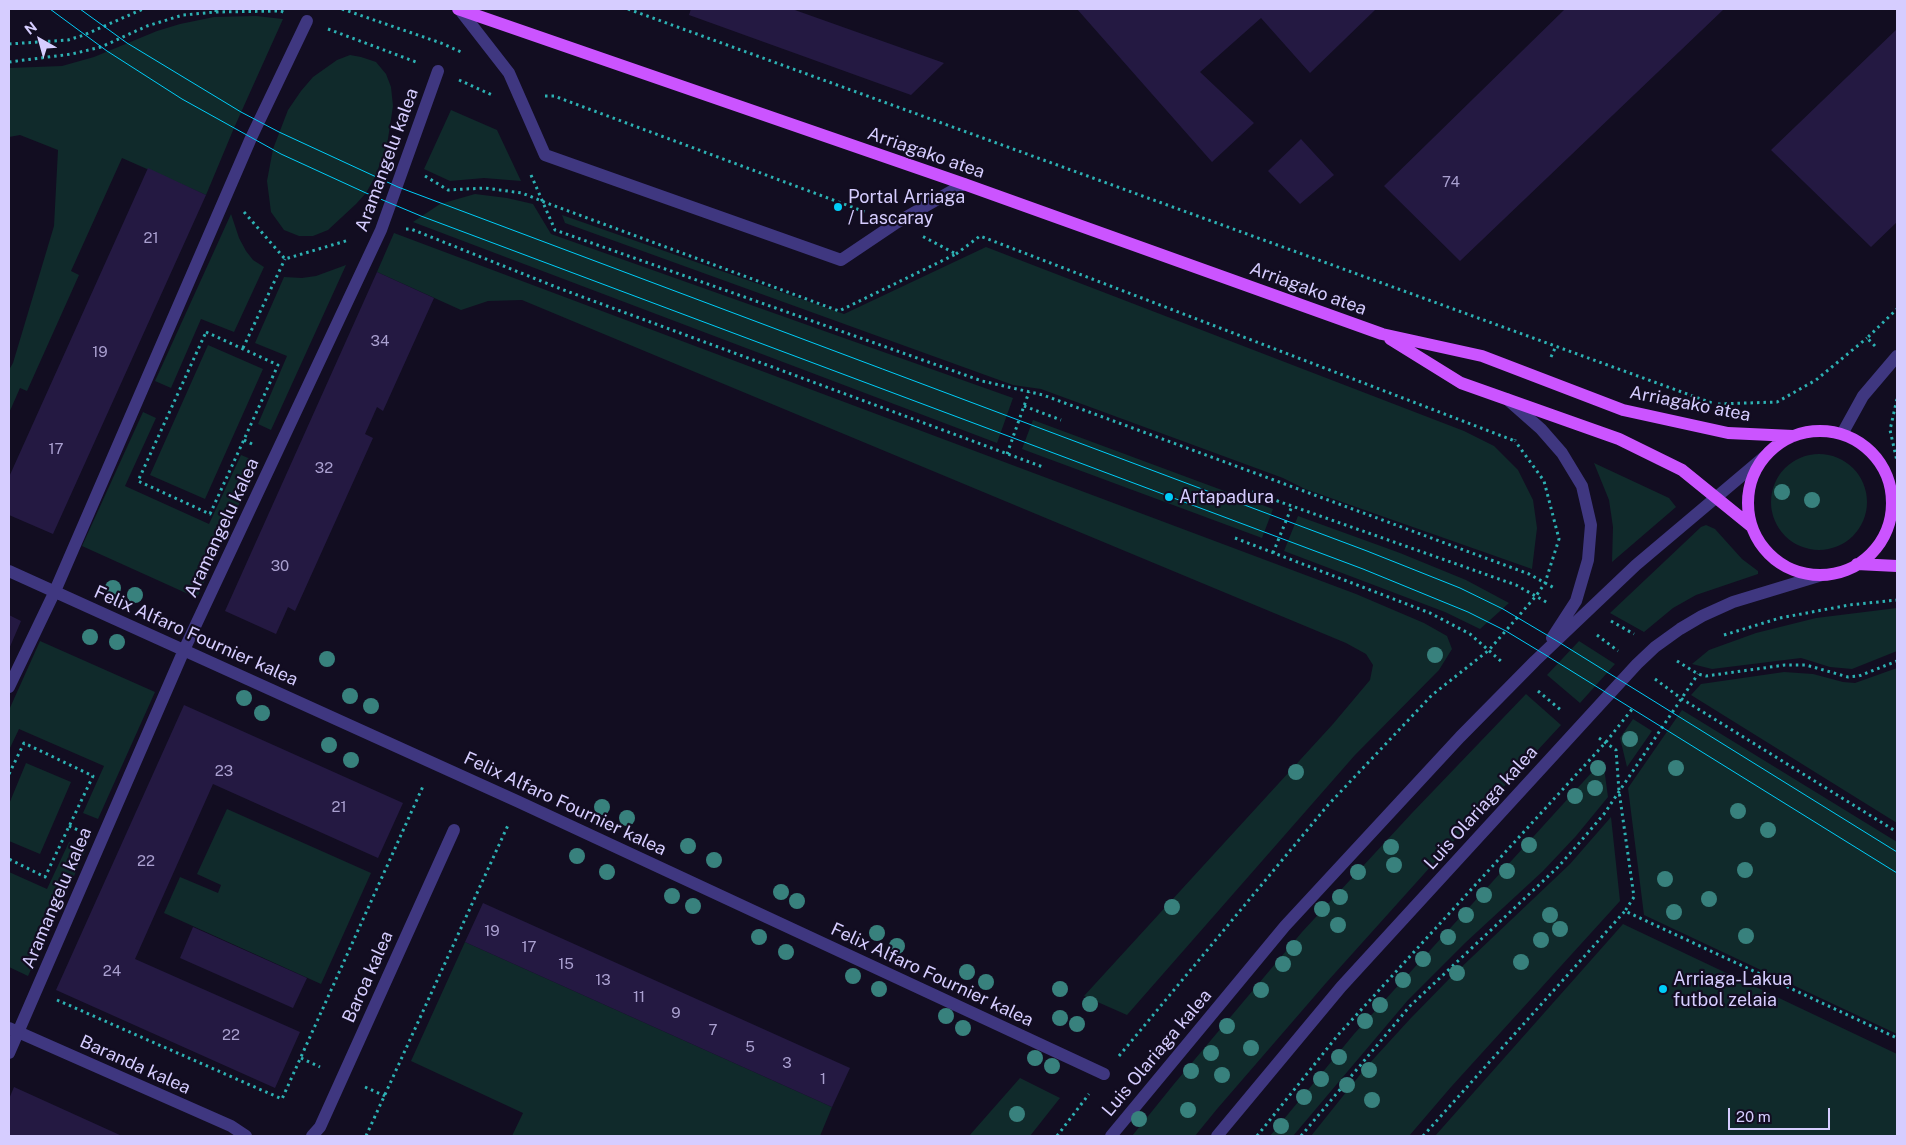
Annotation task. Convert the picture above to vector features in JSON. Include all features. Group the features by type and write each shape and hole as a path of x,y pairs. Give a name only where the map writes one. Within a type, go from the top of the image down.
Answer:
{"main road":[{"name":"Arriagako atea","path":"459,9 964,184 1382,334 1482,356 1623,410 1728,432 1793,436"},
{"name":"Arriagako atea","path":"1382,334 1461,383 1620,439 1682,470 1751,526"},
{"path":"1826,431 1842,434 1863,445 1880,462 1889,484 1892,507 1887,530 1875,550 1857,564 1840,572 1822,575 1799,572 1778,562 1762,546 1751,526 1748,502 1752,478 1764,457 1777,445 1793,436 1809,432 1826,431"},
{"path":"1857,564 1897,566"}],"street":[{"path":"459,9 509,73 545,155 840,260 896,223 964,184"},
{"path":"9,687 55,591 251,138 307,21"},
{"name":"Aramangelu kalea","path":"9,1052 13,1030 36,991 184,650 381,230 438,71"},
{"path":"1842,434 1863,396 1897,356"},
{"name":"Luis Olariaga kalea","path":"1507,399 1542,429 1562,453 1582,486 1591,525 1588,560 1573,617"},
{"name":"Luis Olariaga kalea","path":"1111,1136 1285,926 1460,737 1535,661 1573,617 1590,609 1636,565 1764,457"},
{"name":"Felix Alfaro Fournier kalea","path":"9,571 519,802 1104,1074"},
{"name":"Luis Olariaga kalea","path":"1217,1136 1341,987 1637,664 1655,647 1702,616 1733,602 1822,575"},
{"name":"Baroa kalea","path":"312,1136 320,1127 454,830"},
{"name":"Baranda kalea","path":"13,1030 231,1126 246,1136"}],"path":[{"path":"9,44 68,40 143,9"},
{"path":"342,9 441,43 464,54"},
{"path":"628,9 1717,404 1777,402 1816,380 1867,338"},
{"path":"9,62 72,54 101,46 147,26 183,15 216,10 281,11 438,71"},
{"path":"487,87 496,104"},
{"path":"526,166 555,230 982,381 1043,395 1529,574 1576,601"},
{"path":"228,193 285,259"},
{"path":"243,348 285,259 381,230 411,229 561,289 1043,467"},
{"path":"956,254 980,236 1514,440 1544,481 1560,539 1545,583 1536,596 1489,650 1432,695 1328,805 1104,1074 1057,1136"},
{"path":"206,332 243,348 278,365 210,514 138,481 206,332"},
{"path":"1542,378 1556,346"},
{"path":"1007,454 1030,392"},
{"path":"1897,399 1890,430 1897,461"},
{"path":"1024,406 1060,420"},
{"path":"1514,440 1526,415"},
{"path":"1252,492 1516,585 1573,617 1682,699 1897,832"},
{"path":"1274,553 1278,538 1292,506"},
{"path":"1235,538 1430,614 1470,634 1580,726 1616,750 1619,791 1634,897 1625,911 1423,1136"},
{"path":"1720,636 1780,618 1850,605 1897,600"},
{"path":"1590,609 1698,674 1706,676 1785,665 1806,665 1848,677 1859,676 1897,661"},
{"path":"1670,668 1684,657"},
{"path":"1656,680 1663,674"},
{"path":"1301,1136 1410,1006 1558,867 1604,814 1698,674"},
{"path":"1257,1136 1338,1035 1606,742 1637,702"},
{"path":"9,774 24,743 93,776 45,877 9,859"},
{"path":"36,991 282,1100 434,763"},
{"path":"366,1136 519,802"},
{"path":"1625,911 1897,1038"}],"green space":[{"path":"256,16 283,19 206,195 122,158 71,271 79,275 27,391 20,388 9,413 9,370 13,363 54,226 58,150 20,135 9,137 9,68 62,66 94,57 157,31 180,24 214,17"},
{"path":"350,55 376,62 386,74 391,87 393,106 387,145 375,177 366,193 356,204 328,230 313,236 299,236 284,230 271,212 267,181 273,149 288,110 301,91 313,77 337,60"},
{"path":"451,110 497,130 521,181 484,178 450,181 424,169"},
{"path":"475,194 533,204 551,234 1013,398 997,443 413,222 440,204"},
{"path":"231,214 239,238 246,251 253,260 264,267 234,332 201,319 171,388 155,381"},
{"path":"562,215 844,314 986,247 1464,431 1494,446 1518,470 1533,500 1537,528 1532,569 1305,489 1283,478 1041,389 1013,385 565,223"},
{"path":"394,233 1356,594 1424,623 1447,636 1452,649 1439,670 1355,755 1127,1015 1084,996 1333,724 1370,680 1373,665 1366,654 1346,643 522,300 488,301 461,310 377,272"},
{"path":"346,265 271,430 258,424 287,356 255,343 284,277 302,278 316,276"},
{"path":"208,345 263,369 205,499 150,475"},
{"path":"143,412 156,418 125,486 209,524 241,455 258,462 197,598 82,546"},
{"path":"1033,420 1273,509 1262,538 1022,449"},
{"path":"1819,454 1837,458 1853,468 1863,484 1867,502 1863,520 1853,536 1837,546 1819,550 1801,546 1785,536 1775,520 1771,502 1775,484 1785,468 1801,458"},
{"path":"1594,463 1669,498 1676,507 1612,562 1613,527 1609,500"},
{"path":"1298,516 1400,553 1466,580 1509,603 1480,629 1445,612 1284,551"},
{"path":"1706,525 1715,529 1742,559 1758,571 1758,574 1696,595 1673,608 1644,632 1610,613 1701,527"},
{"path":"1897,608 1897,651 1852,669 1830,667 1801,658 1712,669 1692,664 1709,650 1756,633 1816,618"},
{"path":"40,641 155,692 98,819 83,813 104,766 19,729 9,750 9,710"},
{"path":"1579,641 1615,664 1580,703 1547,675"},
{"path":"1897,668 1897,823 1691,695 1701,684 1784,672 1813,674 1843,682 1855,683"},
{"path":"1526,694 1561,725 1326,983 1195,1136 1132,1136 1302,932"},
{"path":"1682,710 1897,842 1897,1034 1644,915 1628,788"},
{"path":"1633,719 1652,731 1627,767 1620,738"},
{"path":"1603,760 1608,797 1576,836 1543,871 1465,943 1408,1000 1293,1136 1270,1136 1354,1034"},
{"path":"26,763 71,782 40,854 9,841 9,804"},
{"path":"227,809 371,873 321,984 164,913 180,877 218,893 221,885 197,874"},
{"path":"1611,817 1620,901 1409,1136 1311,1136 1367,1066 1410,1019 1452,976 1570,864"},
{"path":"69,842 86,850 28,976 9,967 9,872 47,889"},
{"name":"Arriaga-Lakua futbol zelaia","path":"1623,924 1897,1054 1897,1136 1435,1136"},
{"path":"465,942 832,1107 820,1136 512,1136 523,1113 411,1061"},
{"path":"1020,1078 1060,1098 1030,1136 969,1136"}],"building":[{"path":"691,9 792,9 944,63 911,95 689,15"},
{"path":"1077,9 1376,9 1310,73 1261,18 1200,72 1254,123 1212,162"},
{"path":"1565,9 1724,9 1460,261 1384,186"},
{"path":"1897,29 1897,222 1871,247 1771,150"},
{"path":"1301,139 1334,175 1300,204 1268,171"},
{"path":"148,168 206,195 53,534 9,515 9,477"},
{"path":"377,272 434,298 383,411 377,407 365,434 373,438 295,611 288,607 276,634 225,611"},
{"path":"9,615 21,621 9,649"},
{"path":"184,705 403,803 378,858 213,784 135,959 300,1032 275,1088 56,990"},
{"path":"483,903 850,1068 832,1107 465,942"},
{"path":"193,927 307,978 293,1008 180,958"},
{"path":"14,1087 122,1136 9,1136 9,1099"}],"tram line":[{"path":"50,9 107,51 182,99 281,154 366,193 421,216 1363,569 1468,612 1506,631 1544,654 1897,873"},
{"path":"80,9 127,43 241,112 279,132 398,187 1367,551 1460,588 1503,609 1557,641 1897,852"}],"place":[{"name":"Portal Arriaga / Lascaray","path":"838,207"},
{"name":"Artapadura","path":"1169,497"},
{"name":"Arriaga-Lakua futbol zelaia","path":"1663,989"}]}
